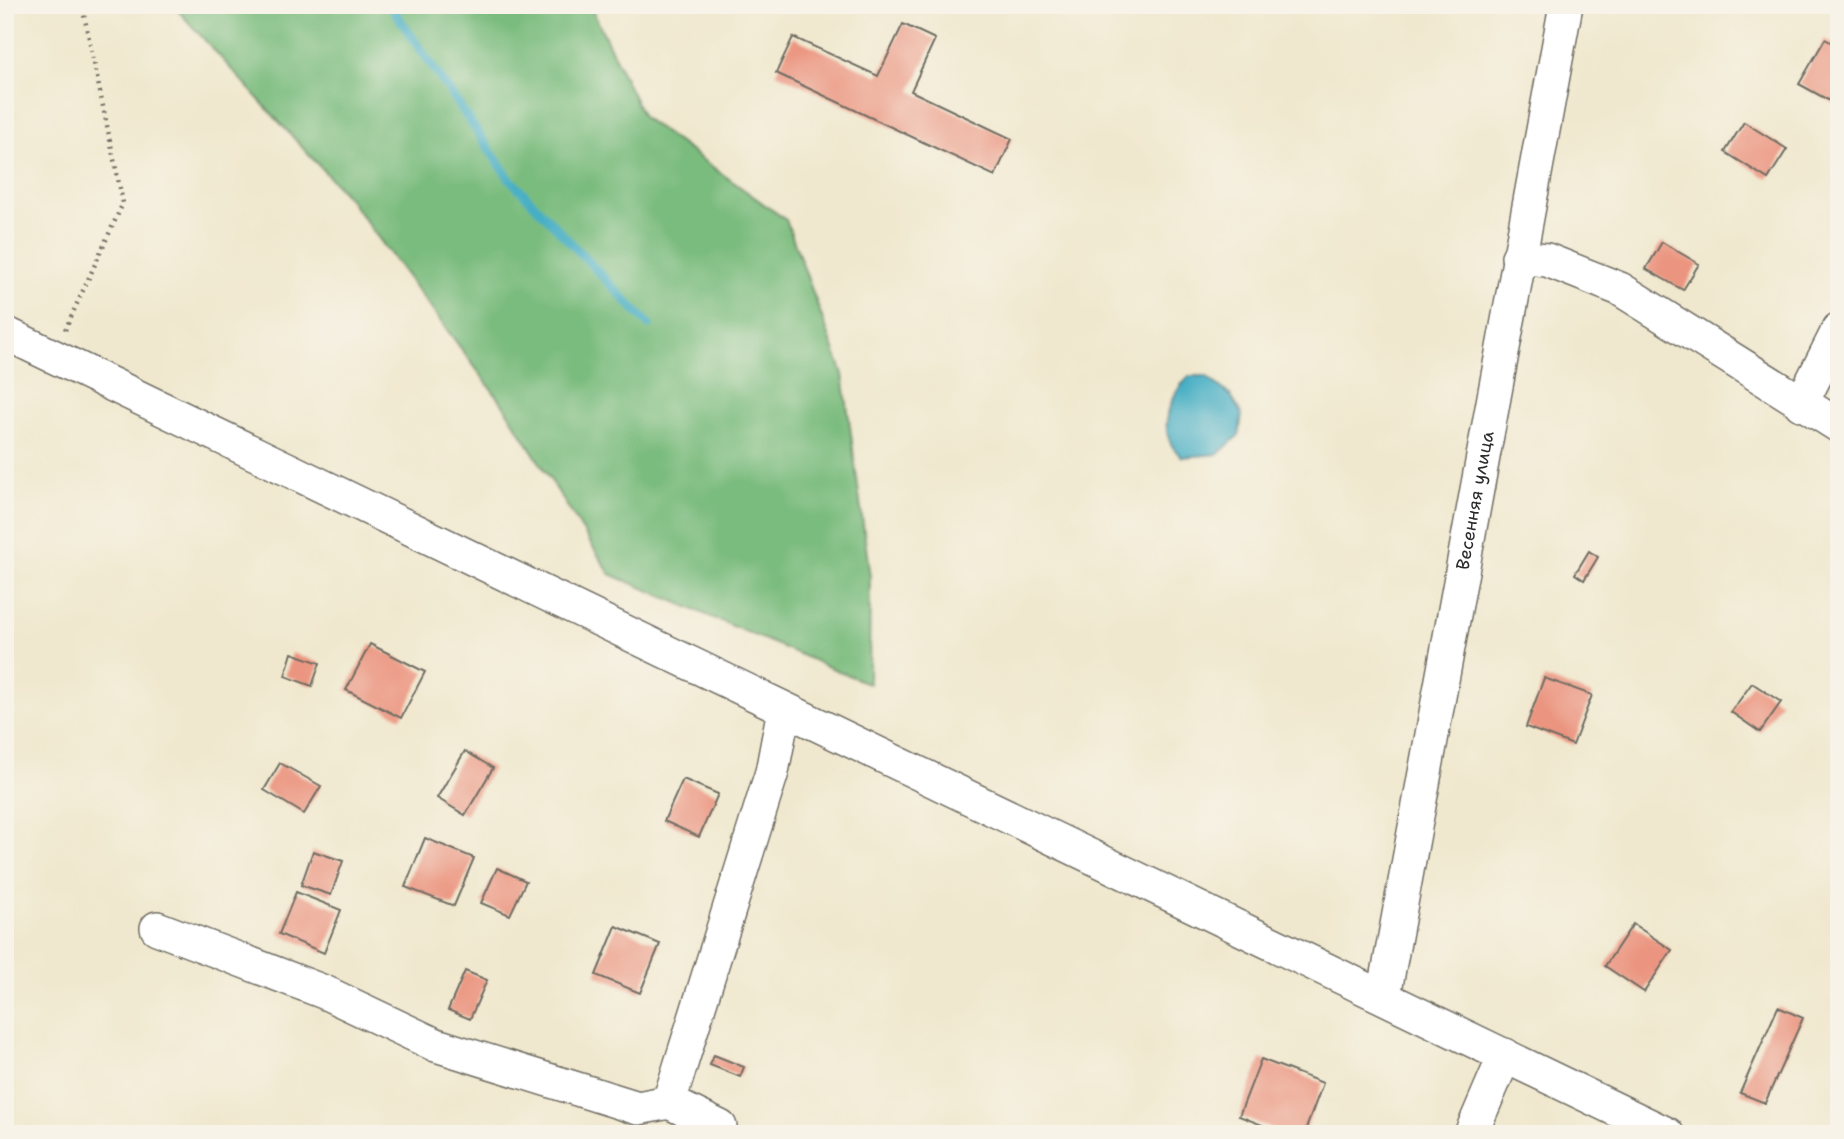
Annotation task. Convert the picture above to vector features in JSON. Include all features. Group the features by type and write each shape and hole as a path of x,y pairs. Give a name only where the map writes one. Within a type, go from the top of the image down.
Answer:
{"street":[{"name":"Весенняя улица","path":"1384,996 1566,5"},
{"path":"1518,257 1547,260 1620,289 1839,426"},
{"path":"1801,404 1839,328"},
{"path":"5,333 1667,1134"},
{"path":"669,1102 772,772 784,709"},
{"path":"157,928 324,992 436,1045 638,1108 669,1102 720,1127"},
{"path":"1471,1134 1505,1055"}],"path":[{"path":"53,356 123,203 82,5"}],"green space":[{"path":"173,5 590,5 643,117 786,220 843,374 870,577 869,684 610,574 504,406 350,200"}],"water":[{"path":"1189,376 1206,376 1231,396 1242,415 1239,435 1218,454 1182,457 1169,438 1167,428 1170,405"}],"building":[{"path":"903,24 935,39 911,91 1012,139 995,176 776,73 793,37 878,76"},
{"path":"1825,39 1839,47 1839,106 1799,84"},
{"path":"1744,122 1787,149 1768,179 1725,152"},
{"path":"1662,242 1699,264 1683,290 1646,269"},
{"path":"1589,551 1598,557 1584,580 1575,574"},
{"path":"370,644 425,672 401,718 346,690"},
{"path":"292,653 320,663 312,686 285,676"},
{"path":"1544,678 1592,695 1573,745 1526,727"},
{"path":"1752,683 1781,702 1760,732 1731,712"},
{"path":"465,751 493,768 465,815 437,798"},
{"path":"280,763 321,786 304,814 264,790"},
{"path":"683,779 718,794 699,837 664,821"},
{"path":"425,838 474,858 454,906 405,887"},
{"path":"313,851 343,861 331,895 301,885"},
{"path":"497,868 526,881 510,915 481,903"},
{"path":"296,892 341,910 324,953 279,934"},
{"path":"1633,924 1672,950 1644,992 1605,966"},
{"path":"616,926 660,944 640,993 596,975"},
{"path":"465,971 487,980 470,1019 448,1010"},
{"path":"1778,1007 1803,1018 1765,1103 1740,1093"},
{"path":"714,1055 744,1067 740,1077 710,1065"},
{"path":"1261,1059 1323,1083 1304,1134 1285,1134 1239,1116"}],"waterway":[{"path":"390,5 509,178 649,325"}]}
